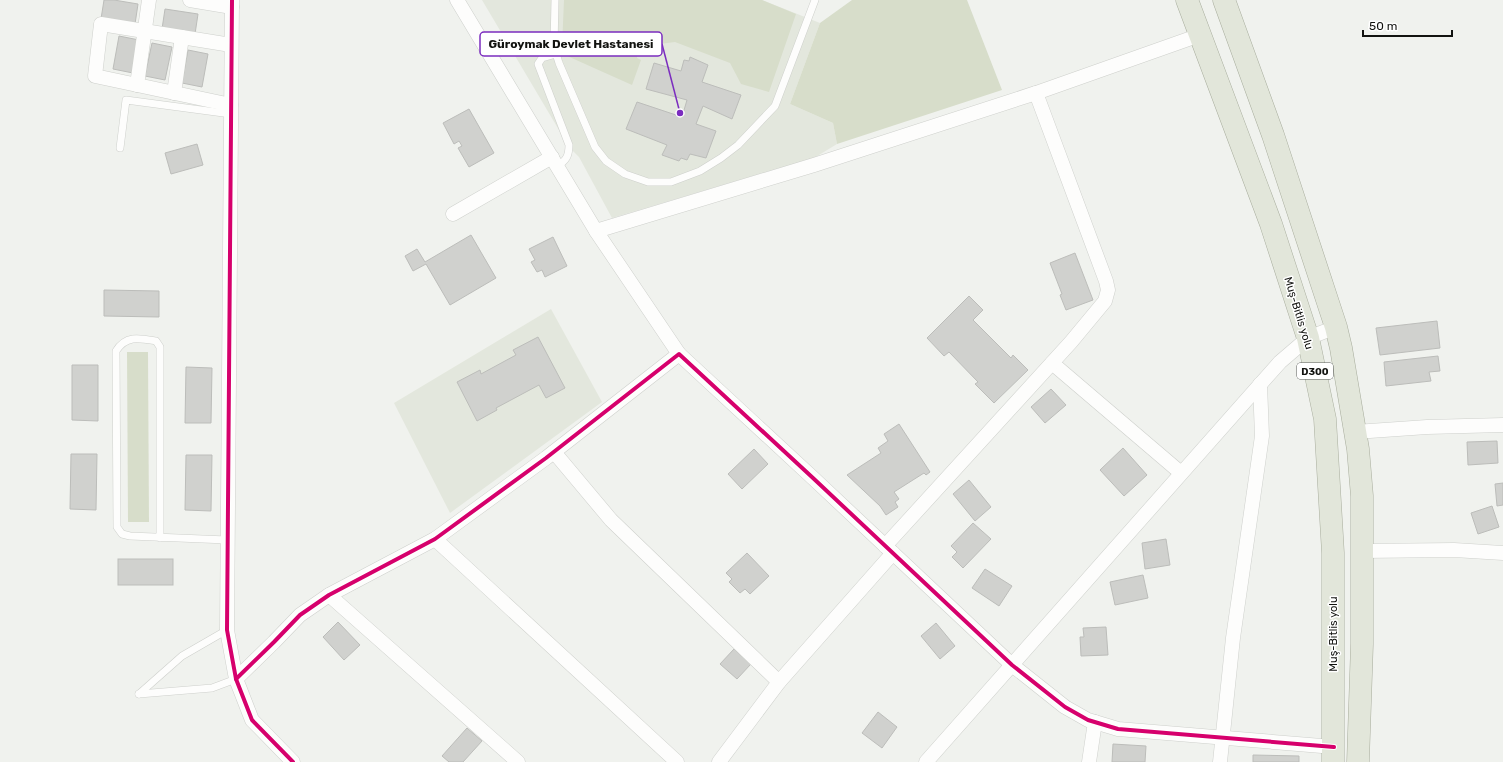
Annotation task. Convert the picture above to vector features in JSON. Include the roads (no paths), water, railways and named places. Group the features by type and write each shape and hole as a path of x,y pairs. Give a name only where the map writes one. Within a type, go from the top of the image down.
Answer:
{"highway":[{"name":"Muş-Bitlis yolu","path":"1187,0 1271,224 1308,338 1325,419 1333,553 1334,754"},
{"name":"D300","path":"1224,0 1273,135 1336,326 1355,432 1362,496 1362,644 1358,762"}],"street":[{"path":"137,85 150,0"},
{"path":"190,0 232,4 227,630 236,679 252,720 293,762"},
{"path":"457,0 596,231 679,354 1012,665 1065,706 1088,720 1118,729 1223,737 1334,754"},
{"path":"231,45 101,24 95,76 174,93 231,109"},
{"path":"596,231 814,165 1036,93 1200,35"},
{"path":"174,93 182,37"},
{"path":"719,762 779,682 889,549 1105,301 1108,290 1106,281 1036,93"},
{"path":"453,214 554,162"},
{"path":"926,762 1181,472 1280,362 1308,338 1336,326"},
{"path":"236,679 300,615 329,595 435,539 554,452 679,354"},
{"path":"1052,363 1181,472"},
{"path":"1220,762 1233,638 1262,436 1260,384"},
{"path":"1355,432 1427,427 1503,425"},
{"path":"554,452 611,520 779,682"},
{"path":"435,539 677,762"},
{"path":"1362,551 1454,550 1503,553"},
{"path":"329,595 518,762"},
{"path":"1089,762 1095,722"}],"lane":[{"path":"555,0 554,47 595,147 606,161 625,174 648,182 671,182 700,171 738,145 775,106 815,0"},
{"path":"554,162 565,161 568,156 569,146 538,64 542,58 556,54"},
{"path":"120,148 126,100 231,109"},
{"path":"160,538 160,347 156,341 144,339 126,340 120,344 116,351 117,527 122,534 130,536 160,538 227,540"},
{"path":"227,630 182,656 138,694 212,688 236,679"}],"place":[{"name":"Güroymak Devlet Hastanesi","path":"680,113"}]}
